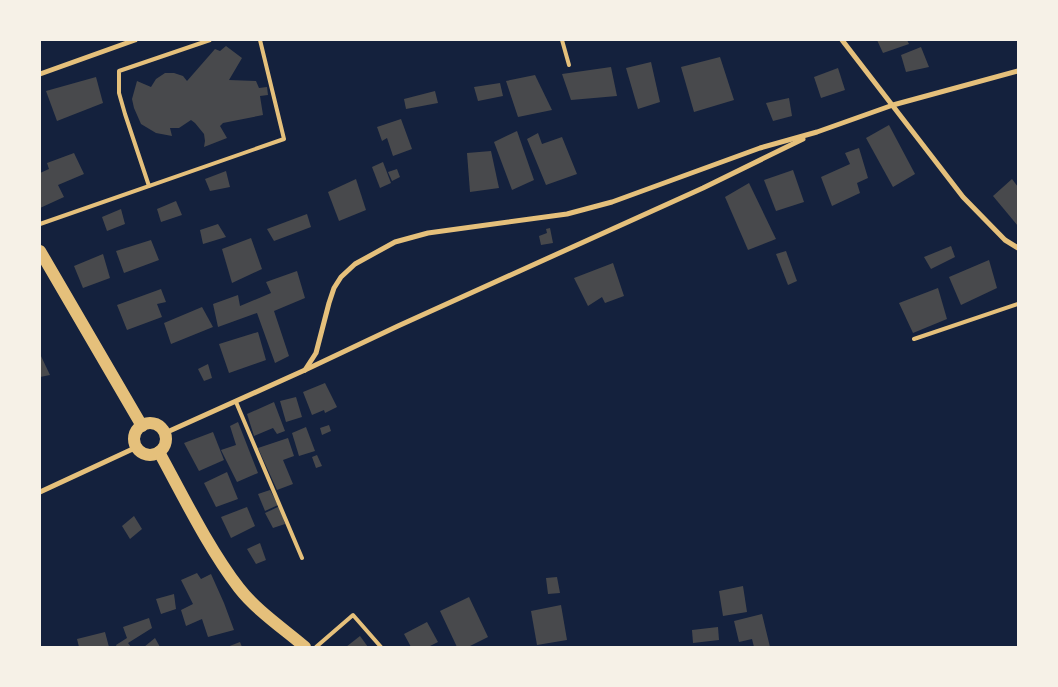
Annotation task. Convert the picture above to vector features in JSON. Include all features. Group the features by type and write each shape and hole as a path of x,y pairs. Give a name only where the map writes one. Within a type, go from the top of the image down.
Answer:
{"main road":[{"path":"40,251 142,426"},
{"path":"150,423 163,429 165,433 165,444 159,452 150,455 140,451 134,438 138,429 150,423"},
{"path":"159,452 215,552 239,588 254,604 305,647"}],"street":[{"path":"40,74 135,40"},
{"path":"842,40 963,196 1005,240 1018,248"},
{"path":"305,370 316,353 328,303 334,288 355,264 396,242 428,233 567,214 612,202 760,148 817,132 893,105 1018,71"},
{"path":"165,433 703,188 817,132"},
{"path":"40,492 137,447"}],"lane":[{"path":"149,186 119,93 119,71 210,40"},
{"path":"40,224 284,139 260,40"},
{"path":"562,40 569,65"},
{"path":"914,339 1018,304"},
{"path":"236,402 302,558"},
{"path":"316,647 353,615 381,647"}],"building":[{"path":"877,40 907,40 909,44 883,53"},
{"path":"226,46 242,58 229,80 256,81 259,88 267,87 268,95 260,96 263,115 223,123 220,126 227,138 204,147 204,134 191,120 179,128 170,128 172,136 156,133 141,124 132,99 137,81 151,87 156,79 165,73 174,73 183,76 187,81 215,49 220,51"},
{"path":"921,47 929,67 906,72 901,55"},
{"path":"720,57 734,100 694,112 681,67"},
{"path":"651,62 660,102 638,109 626,68"},
{"path":"611,67 617,96 571,100 562,74"},
{"path":"838,68 845,90 821,98 814,77"},
{"path":"535,75 552,110 518,117 506,81"},
{"path":"96,77 103,103 57,121 46,91"},
{"path":"500,83 503,96 478,101 474,87"},
{"path":"435,91 438,103 406,109 404,99"},
{"path":"789,98 792,116 773,121 766,103"},
{"path":"401,119 412,149 393,156 387,138 382,141 377,127"},
{"path":"889,125 915,174 893,187 866,138"},
{"path":"517,131 534,180 512,190 494,142"},
{"path":"538,133 542,144 562,137 577,174 546,185 527,139"},
{"path":"859,148 868,178 857,183 860,193 832,206 821,177 850,164 845,153"},
{"path":"491,151 499,188 470,192 467,153"},
{"path":"74,153 84,174 58,185 64,197 40,208 40,173 49,169 47,163"},
{"path":"383,162 391,183 380,188 372,167"},
{"path":"397,169 400,177 392,181 388,172"},
{"path":"793,170 804,202 776,211 764,180"},
{"path":"226,171 230,187 210,191 205,179"},
{"path":"356,179 366,210 339,221 328,192"},
{"path":"1012,179 1018,187 1018,226 993,196"},
{"path":"749,183 776,239 748,250 725,197"},
{"path":"176,201 182,215 161,222 157,209"},
{"path":"121,209 125,224 107,231 102,217"},
{"path":"307,214 311,227 274,241 267,229"},
{"path":"218,224 226,237 203,244 200,230"},
{"path":"550,228 553,243 541,245 539,236 547,233 546,229"},
{"path":"251,238 262,269 232,283 222,249"},
{"path":"151,240 159,260 124,273 116,251"},
{"path":"951,246 955,257 931,269 924,257"},
{"path":"786,251 797,281 788,285 776,254"},
{"path":"103,254 110,278 83,288 74,266"},
{"path":"989,260 997,288 961,305 949,277"},
{"path":"613,263 624,296 605,303 602,297 588,306 574,278"},
{"path":"297,271 305,298 274,311 289,356 275,363 257,313 218,327 213,304 238,295 240,306 271,293 266,282"},
{"path":"938,288 947,319 913,333 899,303"},
{"path":"161,289 166,302 157,304 162,317 127,330 117,305"},
{"path":"202,307 213,327 171,344 164,323"},
{"path":"258,332 266,360 229,373 219,344"},
{"path":"40,354 50,375 40,377"},
{"path":"208,364 212,378 204,381 198,369"},
{"path":"325,383 337,407 325,413 324,410 312,415 303,392"},
{"path":"296,397 302,417 286,422 280,401"},
{"path":"274,402 285,431 277,434 273,428 254,436 247,414"},
{"path":"238,422 258,473 237,482 221,450 236,445 230,426"},
{"path":"329,425 331,431 322,435 320,428"},
{"path":"306,427 315,451 299,456 292,433"},
{"path":"213,432 224,460 199,471 184,443"},
{"path":"288,438 294,456 283,460 293,484 277,490 258,448"},
{"path":"317,455 322,466 316,468 312,457"},
{"path":"227,472 238,499 216,507 204,483"},
{"path":"270,490 278,505 265,511 258,494"},
{"path":"280,506 285,524 273,528 265,513"},
{"path":"247,507 255,526 231,538 221,517"},
{"path":"134,516 142,529 130,539 122,526"},
{"path":"260,543 266,560 256,564 247,549"},
{"path":"197,573 201,579 211,574 234,630 208,637 202,619 186,626 181,610 193,604 181,580"},
{"path":"557,577 560,593 548,594 546,578"},
{"path":"743,586 747,612 723,616 719,591"},
{"path":"174,594 176,609 161,614 156,599"},
{"path":"469,597 488,637 468,647 457,647 440,611"},
{"path":"561,605 567,640 537,645 531,611"},
{"path":"762,614 770,647 754,647 752,639 739,642 734,621"},
{"path":"149,618 152,628 128,643 131,647 117,647 116,645 127,638 123,627"},
{"path":"427,622 438,642 428,647 411,647 404,634"},
{"path":"718,627 719,640 693,643 692,630"},
{"path":"105,632 109,647 79,647 77,639"},
{"path":"360,636 368,647 346,647"},
{"path":"155,638 160,647 144,647"},
{"path":"240,642 242,647 227,647"}]}
